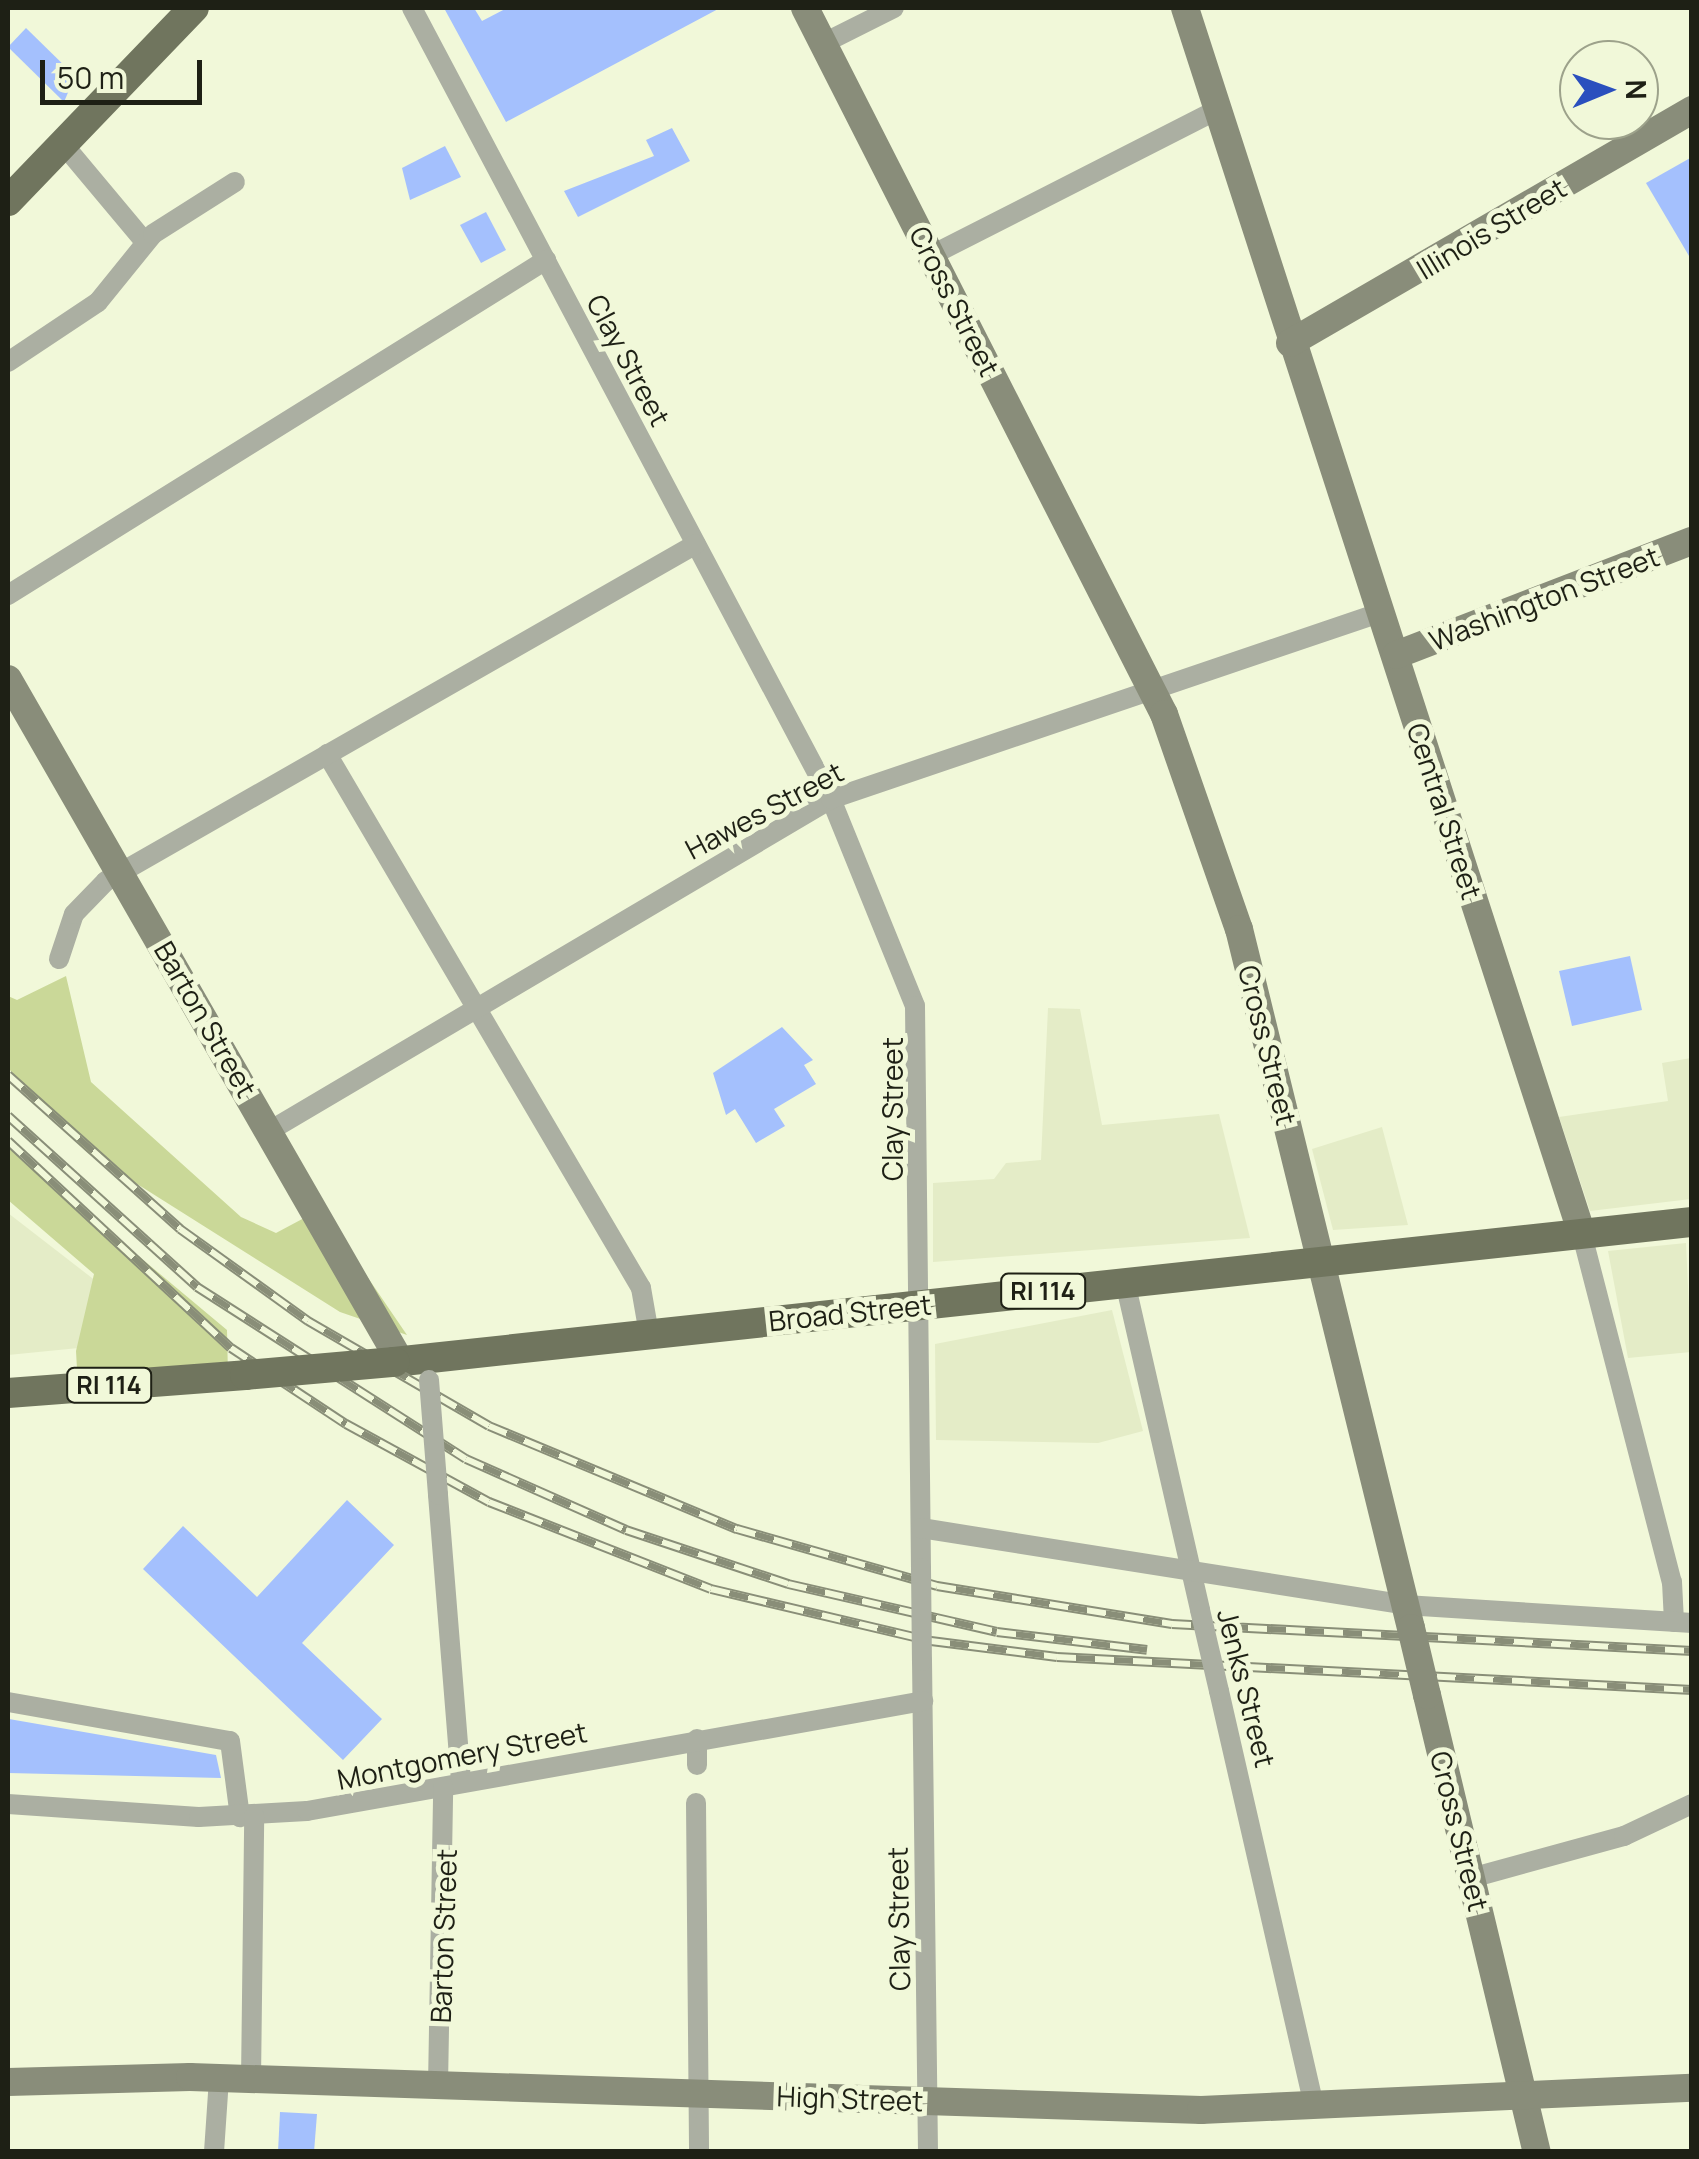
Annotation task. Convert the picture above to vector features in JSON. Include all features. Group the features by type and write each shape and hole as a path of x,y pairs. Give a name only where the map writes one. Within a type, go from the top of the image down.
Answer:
{"main road":[{"path":"8,201 194,8"},
{"name":"Cross Street","path":"805,8 1155,693 1239,929 1537,2152"},
{"name":"Central Street","path":"1185,8 1290,343 1382,612 1580,1231"},
{"name":"Illinois Street","path":"1290,343 1692,110"},
{"name":"Washington Street","path":"1396,655 1692,540"},
{"name":"Barton Street","path":"8,679 412,1365"},
{"name":"Broad Street","path":"8,1393 412,1365 649,1334 1580,1231 1692,1222"},
{"name":"High Street","path":"8,2082 219,2079 927,2101 1314,2106 1692,2088"}],"street":[{"name":"Clay Street","path":"412,8 831,799 919,1021 918,1305 928,2152"},
{"path":"824,44 894,8"},
{"path":"932,256 1218,110"},
{"path":"64,144 144,242"},
{"path":"8,362 98,302 144,242 235,182"},
{"path":"8,595 546,260"},
{"path":"59,959 74,914 120,872 696,544"},
{"name":"Hawes Street","path":"271,1130 831,799 1155,693 1382,612"},
{"path":"327,754 641,1288 649,1334"},
{"name":"Central Street","path":"1580,1231 1683,1622"},
{"name":"Jenks Street","path":"1124,1282 1314,2106"},
{"name":"Barton Street","path":"412,1365 438,1495 452,1785 438,2086"},
{"path":"920,1528 1189,1565 1408,1616 1683,1622"},
{"name":"Montgomery Street","path":"8,1804 247,1817 452,1785 922,1701"},
{"path":"8,1702 230,1741 247,1817 251,2080"},
{"path":"696,1740 696,1765"},
{"path":"696,1803 699,2152"},
{"path":"1471,1878 1624,1836 1692,1804"},
{"path":"214,2152 219,2079"}],"shaded area":[{"path":"1048,1008 1080,1009 1102,1125 1219,1114 1250,1238 933,1262 933,1183 994,1179 1006,1163 1041,1160"},
{"path":"1691,1058 1691,1199 1590,1211 1559,1117 1668,1101 1662,1063"},
{"path":"1382,1127 1408,1225 1333,1230 1312,1149"},
{"path":"8,1213 123,1302 129,1343 8,1355"},
{"path":"1686,1243 1691,1352 1628,1358 1608,1251"},
{"path":"1112,1310 1143,1431 1098,1443 936,1440 935,1344"}],"green space":[{"path":"66,976 91,1082 241,1217 276,1233 321,1209 407,1335 340,1312 88,1153 8,1068 8,996 17,1000"},
{"path":"8,1147 227,1330 228,1375 78,1387 76,1351 94,1274 8,1200"}],"building":[{"path":"444,8 474,8 482,21 507,8 720,8 506,122"},
{"path":"26,28 75,76 64,102 8,47"},
{"path":"672,128 690,161 578,217 564,191 654,156 646,140"},
{"path":"445,146 461,177 410,200 402,168"},
{"path":"1692,157 1692,261 1646,183"},
{"path":"486,212 506,250 481,263 460,225"},
{"path":"1630,956 1642,1010 1572,1026 1559,971"},
{"path":"782,1027 813,1060 804,1065 816,1084 774,1109 785,1126 756,1143 735,1109 726,1115 713,1073"},
{"path":"347,1500 394,1545 302,1643 382,1719 343,1760 143,1569 183,1526 257,1597"},
{"path":"9,1719 216,1755 221,1778 8,1773"},
{"path":"280,2112 317,2114 314,2152 278,2152"}],"railway":[{"path":"8,1075 180,1229 308,1321 489,1426 737,1529 937,1586 1172,1624 1692,1651"},
{"path":"8,1116 197,1287 466,1459 626,1530 788,1584 997,1632 1147,1650"},
{"path":"8,1141 231,1348 346,1424 489,1502 711,1589 931,1641 1057,1657 1692,1690"}]}
